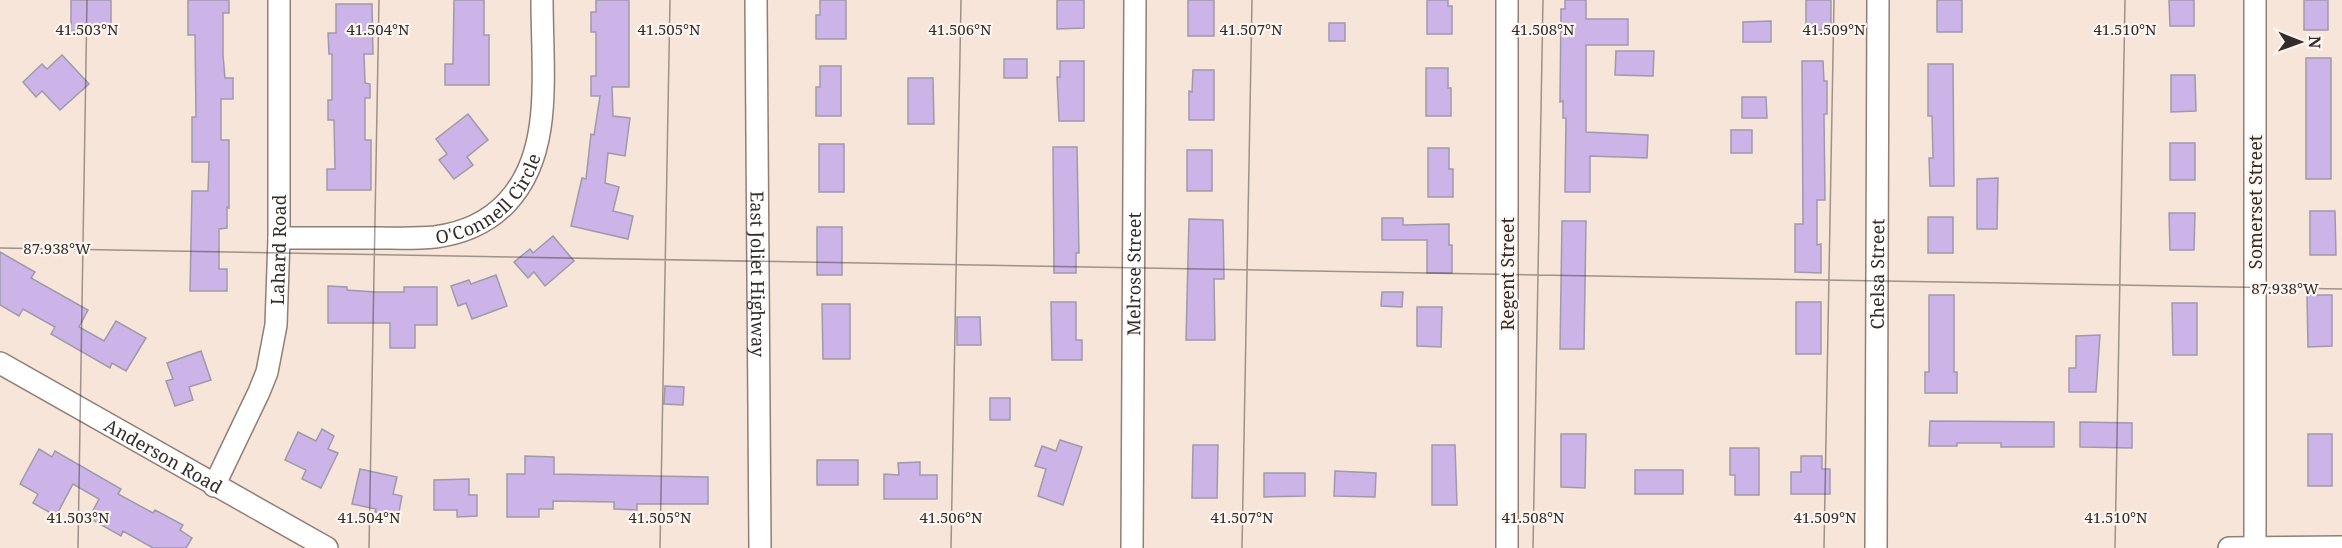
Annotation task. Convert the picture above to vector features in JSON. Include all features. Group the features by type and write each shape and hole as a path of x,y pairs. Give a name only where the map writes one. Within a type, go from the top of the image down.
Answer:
{"street":[{"name":"Lahard Road","path":"214,486 267,372 276,324 279,238 279,0"},
{"name":"O'Connell Circle","path":"279,238 434,237 462,231 479,224 504,206 519,189 537,149 542,101 542,0"},
{"name":"East Joliet Highway","path":"756,0 760,548"},
{"name":"Melrose Street","path":"1132,548 1135,0"},
{"name":"Regent Street","path":"1507,548 1508,0"},
{"name":"Chelsa Street","path":"1876,548 1878,0"},
{"name":"Somerset Street","path":"2255,0 2255,548"},
{"name":"Anderson Road","path":"0,363 327,548"},
{"path":"2229,548 2342,547"}],"building":[{"path":"71,0 111,0 111,30 71,31"},
{"path":"188,0 229,0 229,13 223,13 223,55 225,78 233,78 233,99 221,99 221,140 229,140 229,208 227,207 227,228 219,229 219,269 227,269 227,291 190,291 192,191 208,191 209,162 192,162 192,117 196,117 195,35 188,35"},
{"path":"454,0 484,0 484,35 489,35 489,85 445,85 445,64 453,64"},
{"path":"596,0 629,0 629,87 612,87 613,116 630,118 625,156 608,153 605,183 619,187 613,211 633,216 628,239 571,226 582,178 586,179 591,134 594,135 600,96 591,96 591,76 596,76 596,32 591,32 591,12 596,12"},
{"path":"820,0 846,0 846,39 816,39 816,15 820,15"},
{"path":"1057,0 1084,0 1084,28 1057,29"},
{"path":"1188,0 1214,0 1214,36 1188,36"},
{"path":"1427,0 1448,0 1448,6 1452,6 1452,34 1427,34"},
{"path":"1565,0 1586,0 1586,19 1628,19 1628,45 1586,45 1586,132 1648,135 1647,158 1590,156 1590,192 1565,192 1566,118 1563,118 1563,101 1560,102 1561,9 1565,9"},
{"path":"1806,0 1831,0 1831,30 1806,30"},
{"path":"1937,0 1962,0 1962,32 1937,32"},
{"path":"2169,0 2194,0 2194,26 2170,26"},
{"path":"2304,0 2328,0 2328,30 2304,30"},
{"path":"336,4 372,4 373,54 364,54 365,83 370,84 370,98 365,98 365,140 371,140 371,190 327,190 327,169 335,169 334,120 328,120 328,100 332,100 332,54 329,54 328,33 336,33"},
{"path":"1771,21 1771,42 1743,42 1743,22"},
{"path":"1329,23 1345,23 1345,41 1329,41"},
{"path":"1616,51 1654,51 1653,76 1615,75"},
{"path":"62,55 89,84 60,110 42,91 36,97 23,82 42,64 47,69"},
{"path":"2306,58 2331,58 2331,179 2306,179"},
{"path":"1004,59 1027,59 1027,78 1004,78"},
{"path":"1060,61 1084,61 1084,121 1059,121 1057,77 1060,77"},
{"path":"1802,61 1823,61 1824,81 1827,81 1827,114 1824,114 1825,200 1817,200 1817,245 1821,244 1821,273 1795,272 1795,224 1803,224"},
{"path":"1928,64 1953,64 1954,186 1930,186 1929,158 1933,158 1932,116 1928,116"},
{"path":"820,66 841,66 841,116 816,116 816,87 820,87"},
{"path":"1426,68 1448,68 1451,116 1426,116"},
{"path":"1193,70 1214,70 1214,120 1189,120 1189,91 1192,92"},
{"path":"2171,75 2195,75 2196,111 2171,112"},
{"path":"908,78 933,78 934,124 908,124"},
{"path":"1742,97 1766,97 1767,118 1742,118"},
{"path":"468,114 488,140 467,157 473,165 454,179 439,160 447,154 436,139"},
{"path":"1731,130 1752,130 1752,153 1731,153"},
{"path":"2170,143 2195,143 2195,180 2170,180"},
{"path":"819,144 844,144 844,192 819,192"},
{"path":"1053,147 1077,147 1079,253 1076,253 1076,273 1054,273"},
{"path":"1428,148 1449,148 1449,169 1453,169 1453,197 1428,197"},
{"path":"1187,150 1212,150 1212,191 1187,191"},
{"path":"1998,178 1997,229 1977,229 1977,179"},
{"path":"2310,211 2335,211 2336,255 2310,255"},
{"path":"2169,213 2195,213 2194,250 2170,250"},
{"path":"1928,217 1953,217 1953,253 1928,253"},
{"path":"1382,218 1403,218 1403,225 1449,224 1452,273 1427,273 1427,240 1382,240"},
{"path":"1189,219 1223,220 1224,279 1214,279 1215,340 1186,340"},
{"path":"1562,221 1586,221 1584,349 1560,349"},
{"path":"817,227 842,227 842,275 817,275"},
{"path":"553,236 574,261 545,286 534,272 528,278 514,262 530,249 533,253"},
{"path":"0,252 35,272 31,278 88,310 79,327 104,341 116,321 146,338 126,371 112,363 110,368 51,334 55,327 23,309 19,316 0,305"},
{"path":"496,275 507,306 472,319 466,303 458,306 451,286 469,280 471,284"},
{"path":"328,286 375,292 404,292 404,287 437,287 437,325 415,325 415,348 390,348 390,323 328,323"},
{"path":"1382,292 1403,292 1402,307 1381,306"},
{"path":"1929,295 1954,295 1954,372 1957,372 1957,393 1925,393 1925,372 1929,372"},
{"path":"2307,295 2332,295 2332,346 2308,347"},
{"path":"1051,302 1076,302 1076,340 1082,340 1082,360 1052,360"},
{"path":"1796,302 1821,302 1821,354 1796,354"},
{"path":"2172,303 2197,303 2197,355 2173,355"},
{"path":"822,304 850,304 850,359 823,359"},
{"path":"1417,307 1442,307 1441,347 1417,346"},
{"path":"957,317 980,317 981,345 957,345"},
{"path":"2100,335 2096,392 2069,392 2069,368 2076,368 2076,336"},
{"path":"201,351 211,380 189,387 193,400 175,406 166,381 173,379 167,363"},
{"path":"665,386 684,387 683,405 664,404"},
{"path":"990,398 1010,398 1010,420 990,420"},
{"path":"1930,421 2054,422 2054,447 2001,447 2001,443 1957,443 1957,446 1929,446"},
{"path":"2080,422 2132,423 2132,448 2080,447"},
{"path":"322,429 334,436 328,449 338,453 321,488 302,479 306,470 285,460 298,432 316,441"},
{"path":"1561,434 1586,434 1585,488 1561,487"},
{"path":"2308,434 2332,434 2332,486 2308,486"},
{"path":"1060,440 1082,447 1063,505 1038,496 1046,469 1035,466 1042,446 1056,451"},
{"path":"1193,445 1218,445 1217,498 1192,498"},
{"path":"1432,445 1455,445 1457,505 1432,505"},
{"path":"1730,448 1759,448 1759,495 1735,495 1735,475 1730,475"},
{"path":"39,449 52,457 55,451 121,489 118,494 153,513 155,510 183,525 180,530 192,538 186,548 153,548 123,531 121,536 89,518 99,499 73,484 56,516 33,503 38,494 20,484"},
{"path":"525,456 554,457 554,474 708,477 708,504 637,504 637,510 614,509 614,502 553,501 553,509 539,509 539,517 507,517 507,474 525,474"},
{"path":"1801,456 1822,456 1822,469 1830,469 1830,494 1791,494 1791,472 1801,472"},
{"path":"817,460 858,460 858,485 817,485"},
{"path":"920,462 920,475 937,475 937,499 884,499 884,474 899,475 898,463"},
{"path":"360,469 397,477 393,494 402,496 398,517 352,504"},
{"path":"1635,470 1683,470 1683,494 1635,494"},
{"path":"1335,471 1376,473 1375,497 1334,496"},
{"path":"1264,473 1305,473 1305,496 1264,497"},
{"path":"469,479 469,495 477,495 477,516 457,517 457,510 434,510 434,480"}]}
